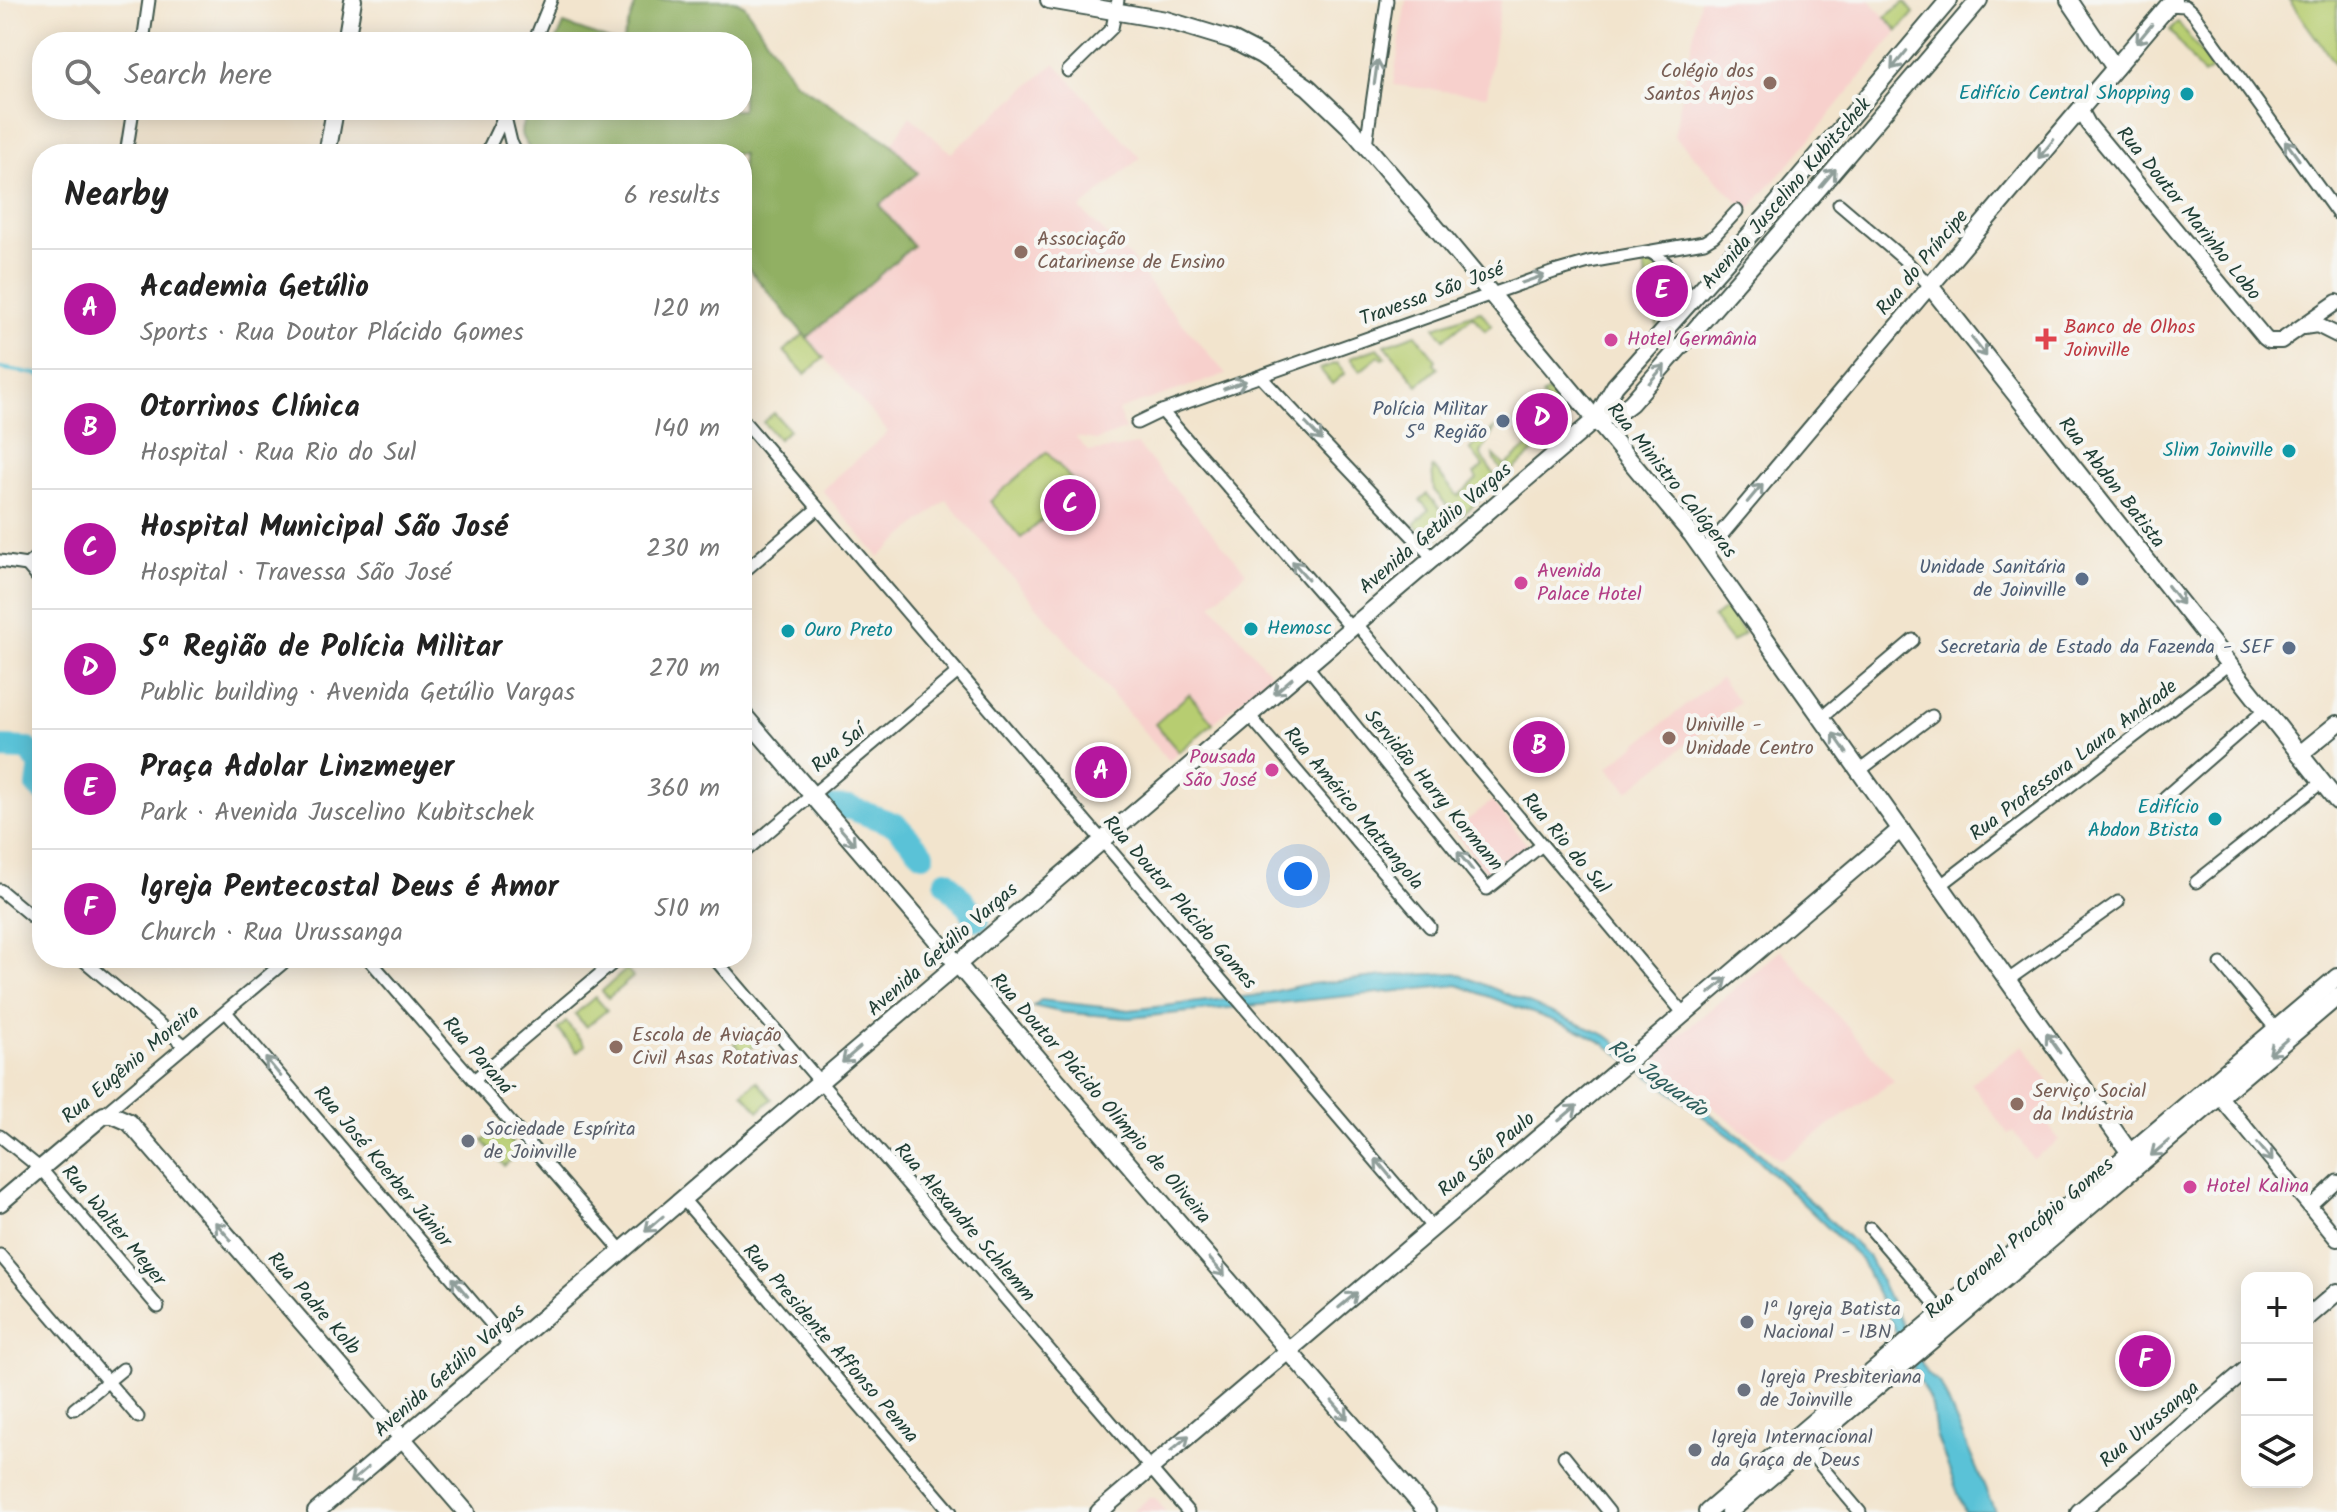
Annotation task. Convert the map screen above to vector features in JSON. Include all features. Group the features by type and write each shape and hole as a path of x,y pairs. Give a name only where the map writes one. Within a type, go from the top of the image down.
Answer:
{"main road":[{"path":"348,32 353,0"},
{"name":"Rua Ministro Calógeras","path":"1049,0 1117,5 1200,29 1261,55 1308,87 1366,145 1705,553 2130,1153"},
{"name":"Avenida Juscelino Kubitschek","path":"1596,419 1615,386 1949,0"},
{"name":"Avenida Juscelino Kubitschek","path":"1596,419 1619,412 1631,403 1979,0"},
{"path":"2069,0 2115,68"},
{"name":"Rua do Príncipe","path":"1930,286 2171,2"},
{"path":"329,144 333,120"},
{"name":"Rua Abdon Batista","path":"1930,286 2337,801"},
{"name":"Avenida Getúlio Vargas","path":"316,1512 1596,419"},
{"path":"2300,754 2337,724"},
{"name":"Rua Doutor Plácido Olímpio de Oliveira","path":"752,725 1427,1512"},
{"name":"Rua São Paulo","path":"1099,1512 1901,829"},
{"name":"Rua Coronel Procópio Gomes","path":"1920,1340 1942,1312 2337,977"},
{"name":"Rua Coronel Procópio Gomes","path":"1707,1512 2220,1097 2337,997"},
{"path":"104,1115 113,1115 129,1122"},
{"name":"Rua Eugênio Moreira","path":"0,1203 104,1115"},
{"name":"Rua Padre Kolb","path":"129,1122 466,1512"},
{"path":"2313,1313 2337,1292"},
{"name":"Rua Coronel Procópio Gomes","path":"1729,1512 1805,1447 1897,1360"},
{"name":"Rua Urussanga","path":"2079,1512 2241,1374"}],"street":[{"path":"144,32 149,0"},
{"path":"538,32 551,0"},
{"path":"1366,145 1387,0"},
{"path":"2171,2 2185,6 2193,13 2337,213"},
{"path":"1068,71 1112,28 1117,5"},
{"name":"Rua Doutor Marinho Lobo","path":"2080,109 2098,136 2262,335 2269,341 2281,341 2299,328"},
{"path":"128,144 131,120"},
{"path":"491,144 503,120"},
{"path":"507,120 512,144"},
{"name":"Rua Abdon Batista","path":"1839,204 1930,286"},
{"name":"Travessa São José","path":"1137,423 1162,411 1490,293 1589,262 1710,240 1737,211"},
{"path":"1650,252 1673,268 1691,301"},
{"name":"Rua do Príncipe","path":"1705,553 1930,286"},
{"path":"2336,303 2337,327"},
{"path":"2299,328 2336,303"},
{"path":"2299,328 2317,325 2337,335"},
{"path":"1260,376 1433,558"},
{"name":"Rua Rio do Sul","path":"1162,411 1354,626 1684,1014"},
{"name":"Rua Doutor Plácido Gomes","path":"752,431 1433,1228"},
{"path":"752,564 818,508"},
{"path":"0,561 27,565 32,571"},
{"path":"27,565 32,561"},
{"path":"1822,717 1913,640"},
{"name":"Rua Professora Laura Andrade","path":"1941,885 2229,664"},
{"name":"Servidão Harry Kormann","path":"1307,666 1487,889 1542,845"},
{"name":"Rua Saí","path":"752,846 958,672"},
{"path":"2165,797 2266,709"},
{"name":"Rua Américo Matrangola","path":"1249,715 1430,927"},
{"path":"1859,771 1932,716"},
{"path":"2196,882 2322,782"},
{"path":"0,890 32,917"},
{"path":"2008,980 2118,902"},
{"path":"2221,964 2276,1029"},
{"path":"93,968 185,1046"},
{"name":"Rua Eugênio Moreira","path":"104,1115 277,968"},
{"name":"Rua Paraná","path":"377,968 622,1251"},
{"path":"474,1080 607,968"},
{"name":"Rua Alexandre Schlemm","path":"723,968 1188,1512"},
{"name":"Rua José Koerber Júnior","path":"226,1012 510,1346"},
{"path":"126,1096 129,1122"},
{"path":"2220,1097 2337,1239"},
{"name":"Rua Walter Meyer","path":"0,1136 41,1169 158,1307"},
{"path":"2310,1206 2337,1181"},
{"name":"Rua Presidente Affonso Penna","path":"683,1199 951,1512"},
{"path":"1870,1228 1942,1312"},
{"path":"0,1255 138,1417"},
{"path":"74,1409 123,1369"},
{"path":"1805,1447 1860,1512"},
{"path":"1564,1456 1609,1512"}],"shaded area":[{"path":"1406,0 1501,0 1487,96 1393,85"},
{"name":"Colégio dos Santos Anjos","path":"1700,0 1869,0 1898,31 1798,154 1747,211 1674,136"},
{"path":"1055,63 1140,158 1080,209 1129,256 1226,374 1118,410 1125,430 1097,440 1075,437 1089,452 1138,445 1246,572 1212,604 1271,674 1169,761 946,500 879,557 822,490 888,432 807,338 913,247 879,204 918,173 892,144 910,116 951,153"},
{"name":"Univille - Unidade Centro","path":"1720,678 1739,702 1628,791 1608,767"},
{"path":"1492,801 1530,848 1492,879 1453,831"},
{"path":"1781,950 1894,1081 1780,1160 1651,1059"},
{"name":"Serviço Social da Indústria","path":"2023,1045 2059,1096 2038,1111 2059,1140 2033,1159 2013,1131 2008,1134 1971,1083"},
{"path":"1149,1498 1155,1498 1166,1512 1132,1512"}],"green space":[{"path":"637,0 734,0 745,6 794,81 892,144 918,173 879,205 913,246 807,338 752,273 752,144 526,144 521,134 524,120 752,120 752,32 626,32"},
{"path":"2289,0 2337,0 2337,67"},
{"path":"1905,2 1914,13 1898,31 1885,17"},
{"path":"2178,22 2213,69 2203,75 2170,30"},
{"path":"564,24 587,32 560,32"},
{"path":"1643,264 1665,271 1673,282 1674,306 1657,325"},
{"path":"1480,311 1492,325 1485,331 1473,316 1444,339 1435,327"},
{"path":"804,334 824,358 805,374 784,351"},
{"path":"1416,334 1436,360 1434,363 1438,368 1418,385 1385,345"},
{"path":"1378,348 1386,357 1383,359 1379,356 1360,371 1350,358"},
{"path":"1337,363 1345,373 1332,384 1320,369"},
{"path":"1548,391 1566,413 1568,422 1506,476 1494,455 1505,466 1559,420 1542,396"},
{"path":"774,413 789,430 778,439 763,422"},
{"path":"1496,427 1481,453 1499,482 1458,519 1434,490 1432,469 1458,496 1477,479 1474,474 1483,466 1470,449"},
{"path":"1047,452 1079,488 1021,538 990,501"},
{"path":"1427,494 1453,524 1432,543 1414,524 1429,510 1420,500"},
{"path":"1726,608 1744,633 1732,642 1713,618"},
{"path":"1189,694 1213,723 1179,752 1155,724"},
{"path":"627,969 633,977 608,998 602,991"},
{"path":"595,997 607,1010 586,1027 575,1014"},
{"path":"566,1022 585,1045 577,1052 558,1029"},
{"path":"751,1029 761,1040 744,1054 734,1043"},
{"path":"757,1081 772,1099 759,1111 743,1093"},
{"path":"499,1128 520,1152 504,1166 483,1141"}],"water":[{"name":"Rio Jaguarão","path":"1456,973 1606,1035 1750,1144 1868,1256 1927,1374 1940,1383 1995,1512 1965,1512 1936,1435 1932,1406 1861,1260 1746,1148 1605,1044 1583,1032 1458,985 1129,1018 1060,1012 1033,1006 1041,1000 1129,1010 1260,995 1302,985 1385,976"}],"waterway":[{"path":"0,368 32,373"},
{"name":"Rio Jaguarão","path":"0,748 27,749 32,754"},
{"name":"Rio Jaguarão","path":"826,807 850,808 896,825 923,854"},
{"name":"Rio Jaguarão","path":"946,881 978,919"}],"place":[{"name":"Colégio dos Santos Anjos","path":"1770,83"},
{"name":"Edifício Central Shopping","path":"2187,94"},
{"name":"Associação Catarinense de Ensino","path":"1021,252"},
{"name":"Praça Adolar Linzmeyer","path":"1662,291"},
{"name":"Banco de Olhos Joinville","path":"2046,339"},
{"name":"Hotel Germânia","path":"1611,340"},
{"name":"5ª Região de Polícia Militar","path":"1542,419"},
{"name":"Polícia Militar 5ª Região","path":"1503,421"},
{"name":"Slim Joinville","path":"2289,451"},
{"name":"Hospital Municipal São José","path":"1070,505"},
{"name":"Unidade Sanitária de Joinville","path":"2082,579"},
{"name":"Avenida Palace Hotel","path":"1521,583"},
{"name":"Hemosc","path":"1251,629"},
{"name":"Ouro Preto","path":"788,631"},
{"name":"Secretaria de Estado da Fazenda - SEF","path":"2289,648"},
{"name":"Univille - Unidade Centro","path":"1669,738"},
{"name":"Otorrinos Clínica","path":"1539,747"},
{"name":"Pousada São José","path":"1272,770"},
{"name":"Academia Getúlio","path":"1101,772"},
{"name":"Edifício Abdon Btista","path":"2215,819"},
{"name":"Escola de Aviação Civil Asas Rotativas","path":"616,1047"},
{"name":"Serviço Social da Indústria","path":"2017,1104"},
{"name":"Sociedade Espírita de Joinville","path":"468,1141"},
{"name":"Hotel Kalina","path":"2190,1187"},
{"name":"1ª Igreja Batista Nacional - IBN","path":"1747,1322"},
{"name":"Igreja Pentecostal Deus é Amor","path":"2145,1361"},
{"name":"Igreja Presbiteriana de Joinville","path":"1744,1390"},
{"name":"Igreja Internacional da Graça de Deus","path":"1695,1450"}]}
